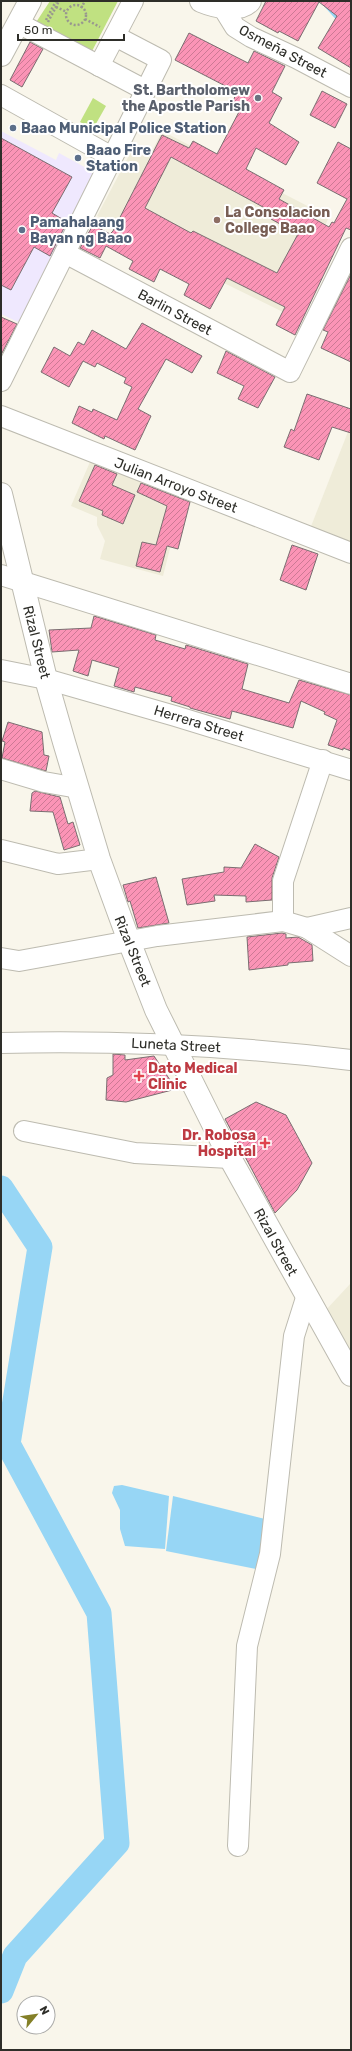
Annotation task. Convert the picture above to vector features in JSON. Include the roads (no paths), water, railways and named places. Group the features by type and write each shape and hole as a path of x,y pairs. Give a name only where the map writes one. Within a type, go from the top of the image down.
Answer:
{"main road":[{"path":"1,55 30,1"},
{"path":"201,1 222,6 235,6 248,3 250,1"},
{"name":"Rizal Street","path":"1,494 46,679 99,859 156,1010 230,1158 306,1298 351,1375"}],"street":[{"path":"99,66 107,31 133,1"},
{"name":"Osmeña Street","path":"222,6 235,27 246,34 351,87"},
{"path":"18,23 145,90"},
{"path":"1,381 161,60 107,31"},
{"path":"1,95 112,157"},
{"name":"Barlin Street","path":"65,253 290,372 351,248"},
{"name":"Julian Arroyo Street","path":"1,416 351,553"},
{"path":"1,575 351,684"},
{"name":"Herrera Street","path":"1,670 46,679 323,760 351,770"},
{"path":"283,921 283,881 323,760"},
{"path":"1,769 44,782 78,788"},
{"path":"1,850 58,864 99,859"},
{"path":"307,928 351,918"},
{"path":"1,958 19,961 157,936 283,921 307,928 351,956"},
{"name":"Luneta Street","path":"1,1043 63,1042 174,1044 351,1060"},
{"path":"24,1131 135,1153 230,1158"},
{"path":"238,1846 247,1646 270,1554 294,1336 306,1298"}],"water":[{"path":"122,1485 169,1496 165,1549 125,1546 120,1529 120,1510 112,1493 114,1486"},
{"path":"173,1496 269,1520 261,1570 166,1551"}],"waterway":[{"path":"322,1 339,20"},
{"path":"1,1188 40,1247 8,1444 99,1613 117,1843 15,1956 1,1991"}],"place":[{"name":"St. Bartholomew the Apostle Parish","path":"258,98"},
{"name":"Baao Municipal Police Station","path":"13,128"},
{"name":"Baao Fire Station","path":"78,158"},
{"name":"La Consolacion College Baao","path":"217,220"},
{"name":"Pamahalaang Bayan ng Baao","path":"22,230"},
{"name":"Dato Medical Clinic","path":"139,1076"},
{"name":"Dr. Robosa Hospital","path":"265,1143"}]}
